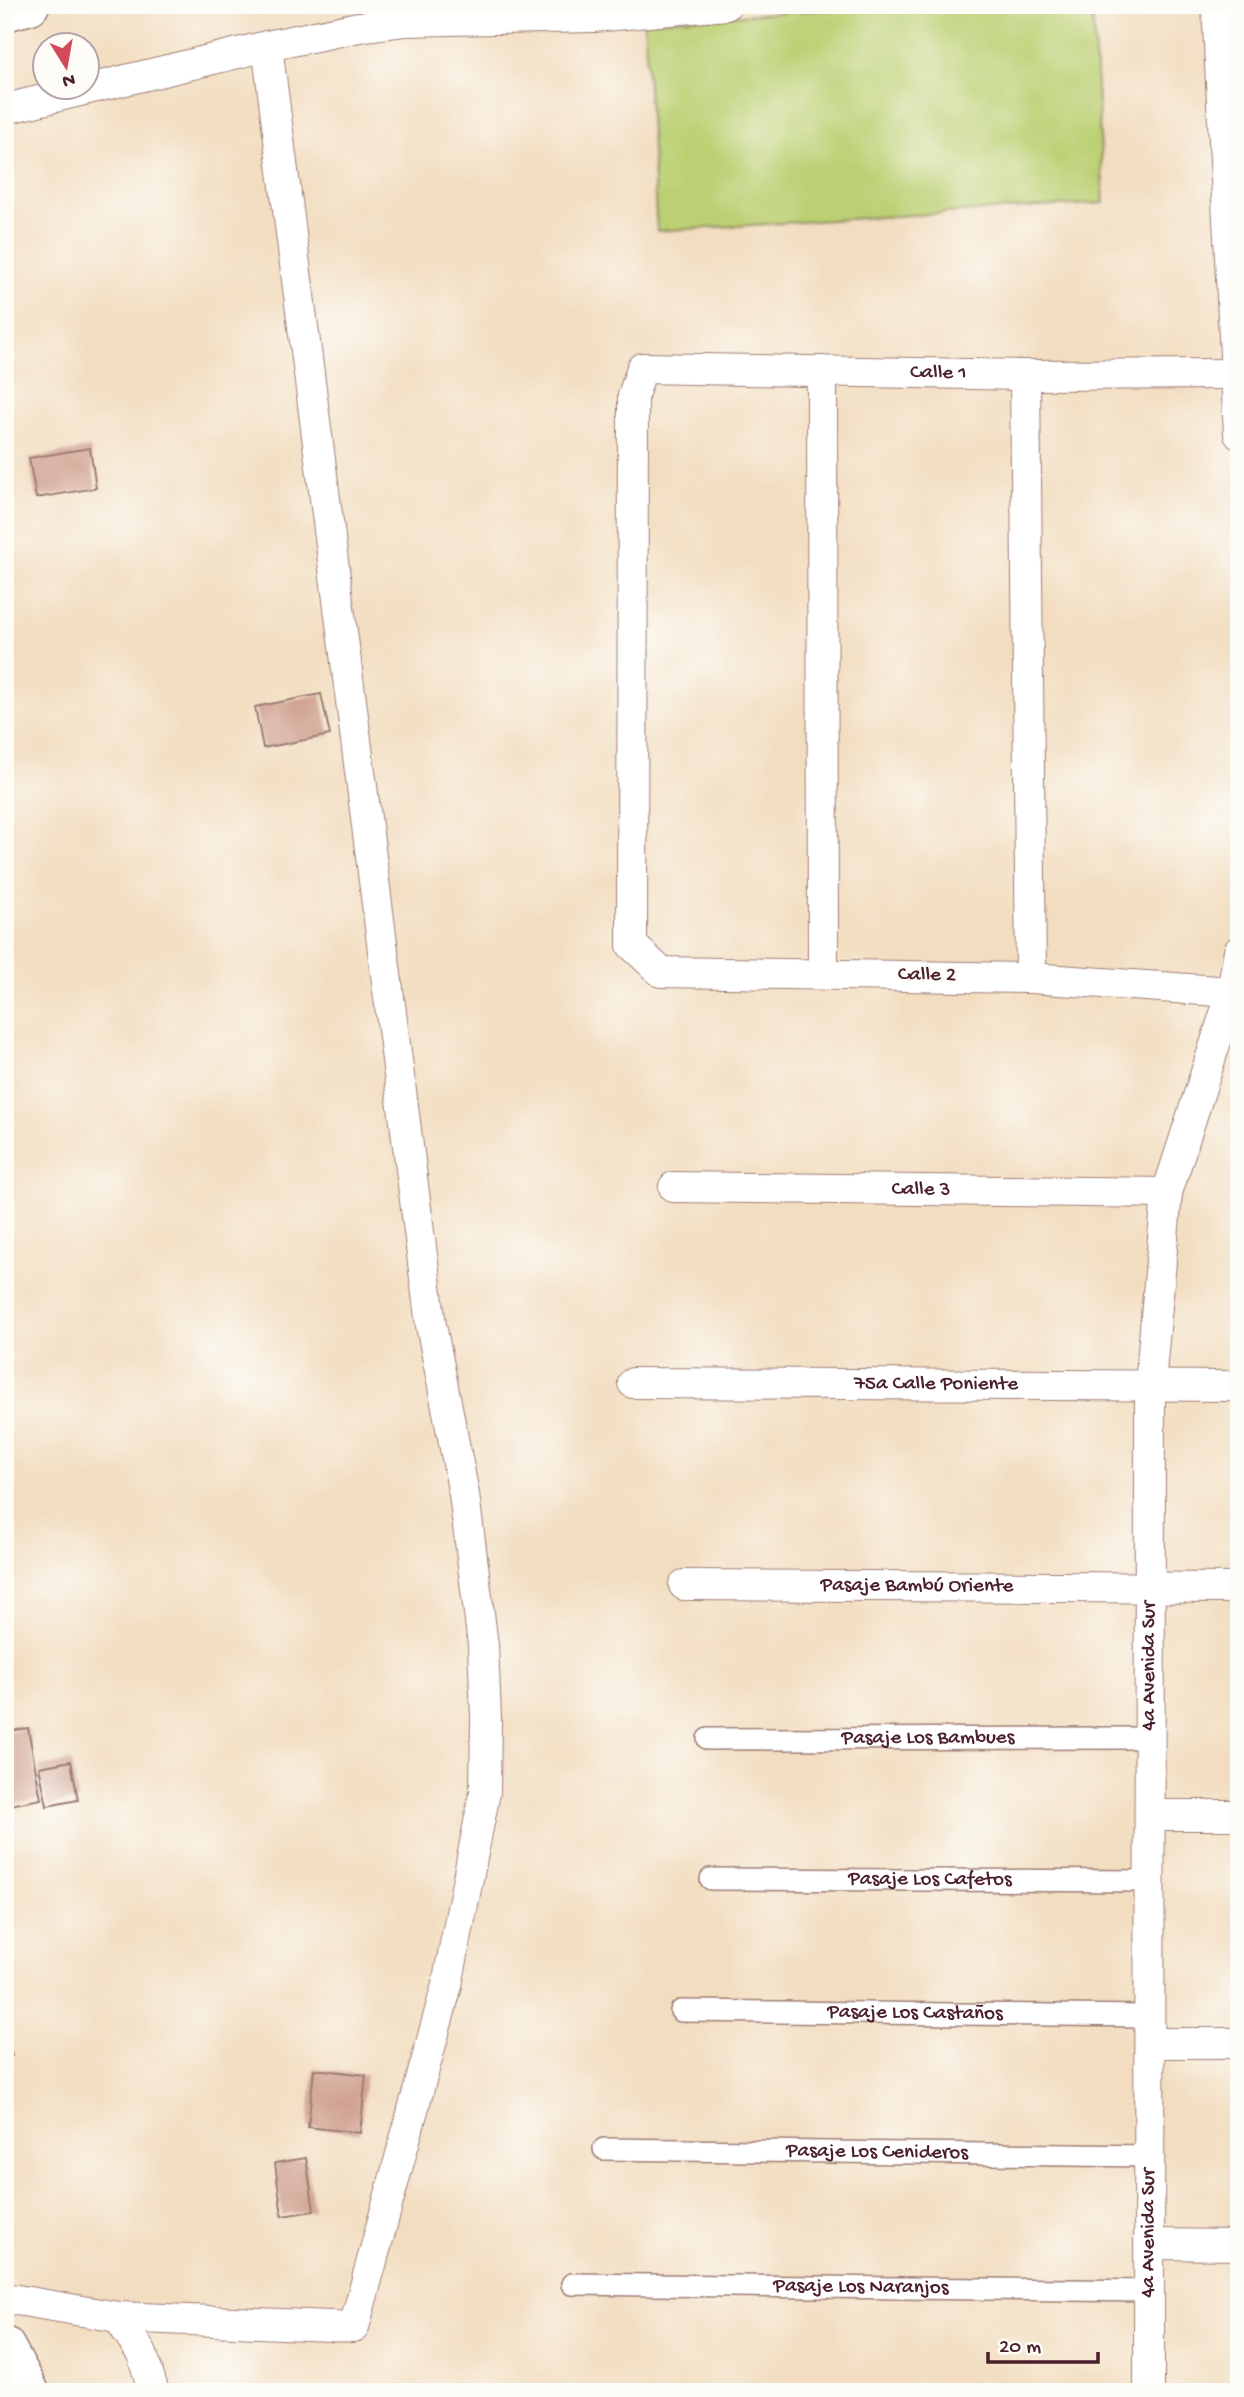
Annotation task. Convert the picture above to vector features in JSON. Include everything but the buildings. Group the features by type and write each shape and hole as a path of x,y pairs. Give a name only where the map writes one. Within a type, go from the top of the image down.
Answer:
{"highway":[{"path":"5,12 30,5"},
{"path":"5,2346 30,2392"}],"street":[{"path":"5,109 267,46 359,27 405,21 593,17 726,5"},
{"path":"1217,5 1239,434"},
{"path":"5,2298 118,2317 354,2327 447,1986 485,1792 483,1646 464,1494 431,1325 267,46"},
{"name":"Calle 1","path":"632,944 633,396 642,368 1025,375 1235,374"},
{"path":"822,371 823,974"},
{"path":"1025,375 1031,978"},
{"name":"Calle 2","path":"632,944 661,972 1031,978 1232,992"},
{"name":"4a Avenida Sur","path":"1149,2392 1150,1385 1167,1193 1232,992 1239,951"},
{"name":"Calle 3","path":"674,1187 1167,1193"},
{"name":"75a Calle Poniente","path":"633,1383 1239,1385"},
{"name":"Pasaje Bambú Oriente","path":"684,1585 1239,1588"},
{"name":"Pasaje Los Bambues","path":"708,1738 1150,1738"},
{"path":"1150,1815 1239,1815"},
{"name":"Pasaje Los Cafetos","path":"711,1879 1150,1881"},
{"name":"Pasaje Los Castaños","path":"681,2011 1149,2029"},
{"path":"1149,2029 1239,2043"},
{"name":"Pasaje Los Cenideros","path":"604,2149 1149,2157"},
{"path":"1149,2244 1239,2245"},
{"name":"Pasaje Los Naranjos","path":"572,2284 1149,2291"},
{"path":"118,2317 142,2354 154,2392"}],"green space":[{"path":"903,5 1092,5 1104,203 657,231 644,21"}]}
